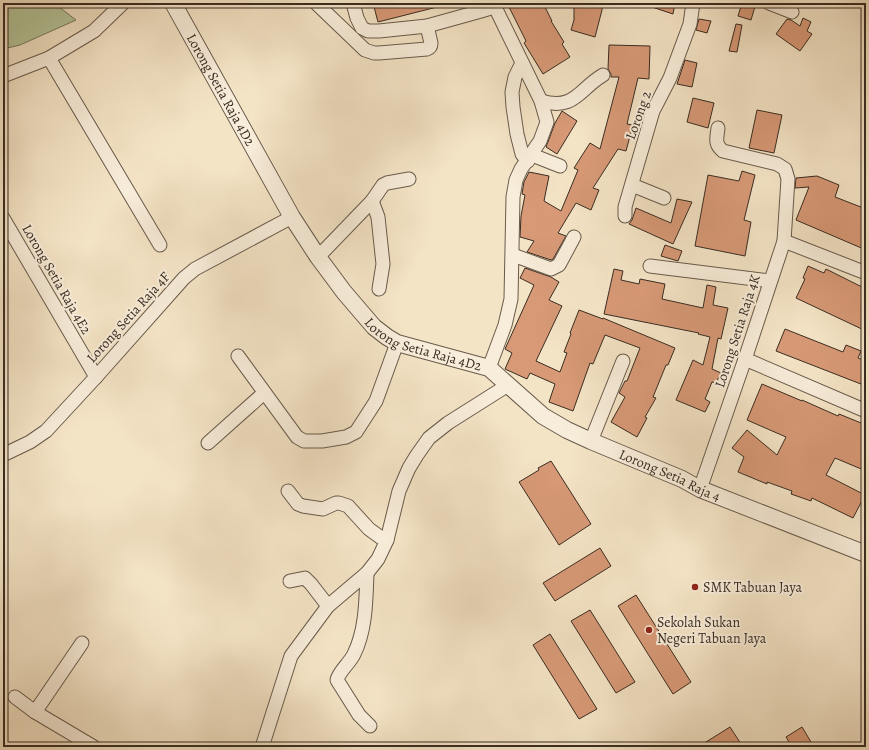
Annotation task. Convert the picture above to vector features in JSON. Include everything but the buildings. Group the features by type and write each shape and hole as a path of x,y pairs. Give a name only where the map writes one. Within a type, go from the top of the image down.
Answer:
{"street":[{"path":"3,76 49,58 94,31 123,3"},
{"name":"Lorong Setia Raja 4D2","path":"173,3 292,217 318,257 344,292 374,327 397,343 489,368 506,325 512,299 513,197 516,180 521,169 530,158 540,140 547,122 541,101 494,5"},
{"path":"317,3 366,50 374,53 430,48 431,43 427,26"},
{"path":"353,3 357,18 362,28 368,31 379,32 427,26 481,11 494,5"},
{"name":"Lorong 2","path":"625,216 625,207 653,111 670,78 690,24 693,3"},
{"path":"769,3 792,12"},
{"path":"49,58 160,245"},
{"path":"522,63 515,77 512,92 512,107 522,154 530,158 560,166"},
{"path":"541,101 561,104 574,98 603,75"},
{"name":"Lorong Setia Raja 4K","path":"700,489 784,241 788,179 785,169 777,164 723,151 718,147 716,142 718,128"},
{"path":"318,257 372,201 383,185 409,178"},
{"path":"632,185 664,198"},
{"path":"372,201 378,217 383,264 379,289"},
{"name":"Lorong Setia Raja 4F","path":"3,455 30,442 46,431 189,273 292,217"},
{"name":"Lorong Setia Raja 4E2","path":"3,218 96,377"},
{"path":"513,255 551,269 559,265 574,237"},
{"path":"784,241 866,273"},
{"path":"650,266 770,281"},
{"path":"238,356 297,437 304,441 322,442 346,437 356,432 376,401 397,343"},
{"path":"745,359 866,411"},
{"path":"591,441 622,361"},
{"name":"Lorong Setia Raja 4","path":"489,368 543,416 567,430 682,479 700,489 866,554"},
{"path":"262,747 291,656 328,606 367,574 378,559 388,540 399,491 409,468 429,438 508,385"},
{"path":"208,442 264,393"},
{"path":"288,491 298,504 303,506 323,509 339,503 348,506 369,529 380,538 388,540"},
{"path":"367,574 365,609 359,642 354,654 348,664 338,675 337,680 359,715 370,726"},
{"path":"290,581 305,578 328,606"},
{"path":"35,712 82,643"},
{"path":"15,697 35,712 94,747"}],"green space":[{"path":"3,3 54,3 76,20 20,45 3,49"}],"place":[{"name":"SMK Tabuan Jaya","path":"695,587"},
{"name":"Sekolah Sukan Negeri Tabuan Jaya","path":"649,630"}]}
